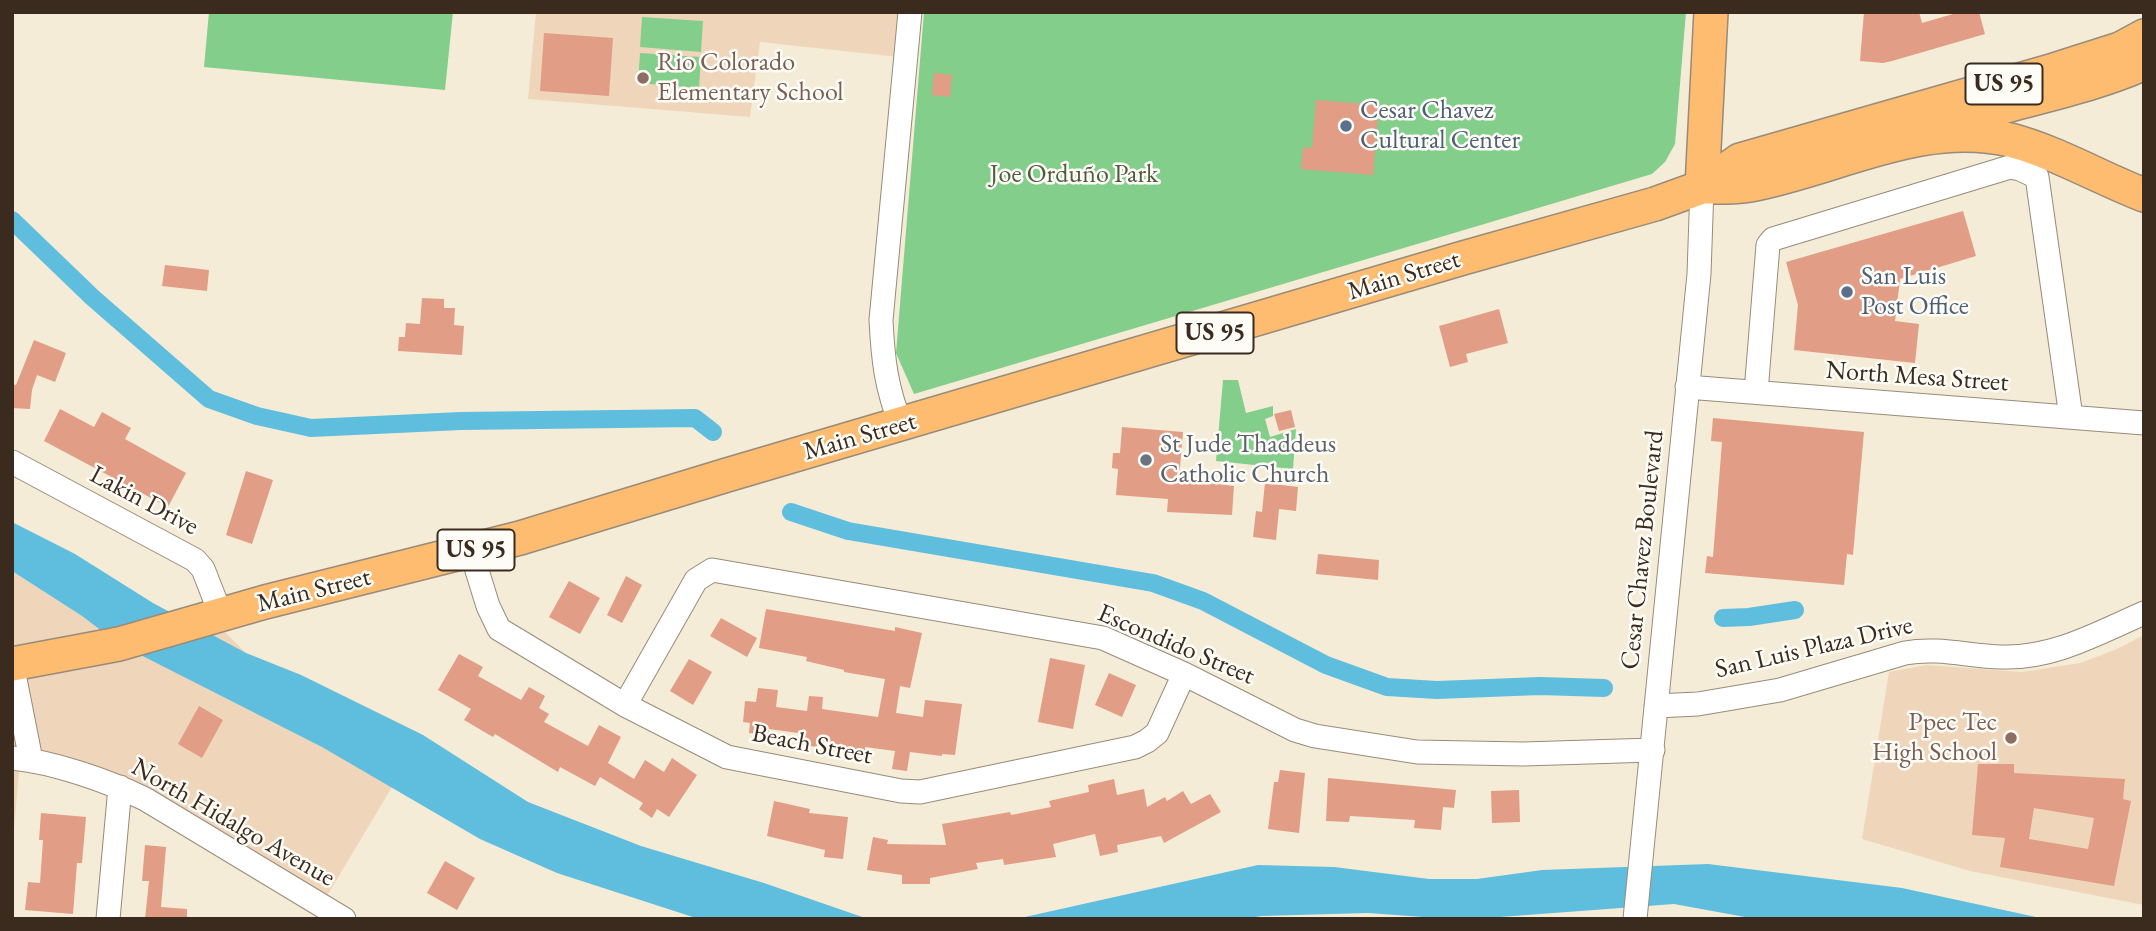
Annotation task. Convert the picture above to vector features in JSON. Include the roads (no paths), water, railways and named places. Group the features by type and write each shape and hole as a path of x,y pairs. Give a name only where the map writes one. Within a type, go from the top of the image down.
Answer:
{"highway":[{"path":"1702,187 1711,12"},
{"name":"Main Street","path":"12,664 119,644 471,551 1463,258 1655,204 1702,187 1740,160 2138,49"},
{"name":"US 95","path":"1919,138 1953,135 2011,141 2046,152 2144,195"},
{"name":"Main Street","path":"1702,187 1748,185 1919,138"}],"main road":[{"name":"Main Street","path":"1919,138 2009,107 2075,92 2138,49"}],"street":[{"path":"901,425 890,399 883,365 881,320 910,12"},
{"path":"1756,392 1768,245 1773,239 2010,167 2037,177 2071,417"},
{"name":"Cesar Chavez Boulevard","path":"1635,918 1699,274 1702,187"},
{"name":"North Mesa Street","path":"1687,387 2144,423"},
{"name":"Lakin Drive","path":"12,462 195,560 203,569 221,615"},
{"name":"Beach Street","path":"471,551 488,606 499,629 625,705 727,757 901,791 920,792 1135,747 1157,733 1184,674"},
{"name":"Escondido Street","path":"625,705 696,580 712,570 1103,638 1184,674 1296,730 1315,736 1417,752 1523,754 1653,750"},
{"name":"San Luis Plaza Drive","path":"1656,706 1698,704 1780,690 1923,649 2000,657 2031,656 2066,648 2144,613"},
{"path":"12,664 22,759"},
{"name":"North Hidalgo Avenue","path":"22,759 120,787 145,799 318,913 344,919"},
{"path":"108,919 120,787"}],"water":[{"path":"12,522 75,554 153,603 246,653 301,675 423,735 528,802 641,846 764,883 868,919 699,919 557,873 480,839 322,747 119,644 82,616 12,571"},
{"path":"1708,864 1902,888 2045,919 1756,919 1674,904 1500,917 1423,917 1368,913 1261,916 1244,919 1016,919 1258,865 1334,867 1429,879 1477,879 1542,870"}],"waterway":[{"path":"12,220 92,297 209,399 257,416 311,428 461,421 695,418 713,432"},
{"path":"791,512 848,531 1153,583 1203,601 1326,665 1387,687 1437,690 1540,686 1604,688"},
{"path":"1723,618 1795,610"}],"place":[{"name":"Rio Colorado Elementary School","path":"643,78"},
{"name":"Cesar Chavez Cultural Center","path":"1346,126"},
{"name":"San Luis Post Office","path":"1847,292"},
{"name":"St Jude Thaddeus Catholic Church","path":"1146,460"},
{"name":"Ppec Tec High School","path":"2011,738"}],"park label":[{"name":"Joe Orduño Park","path":"1074,175"}]}
